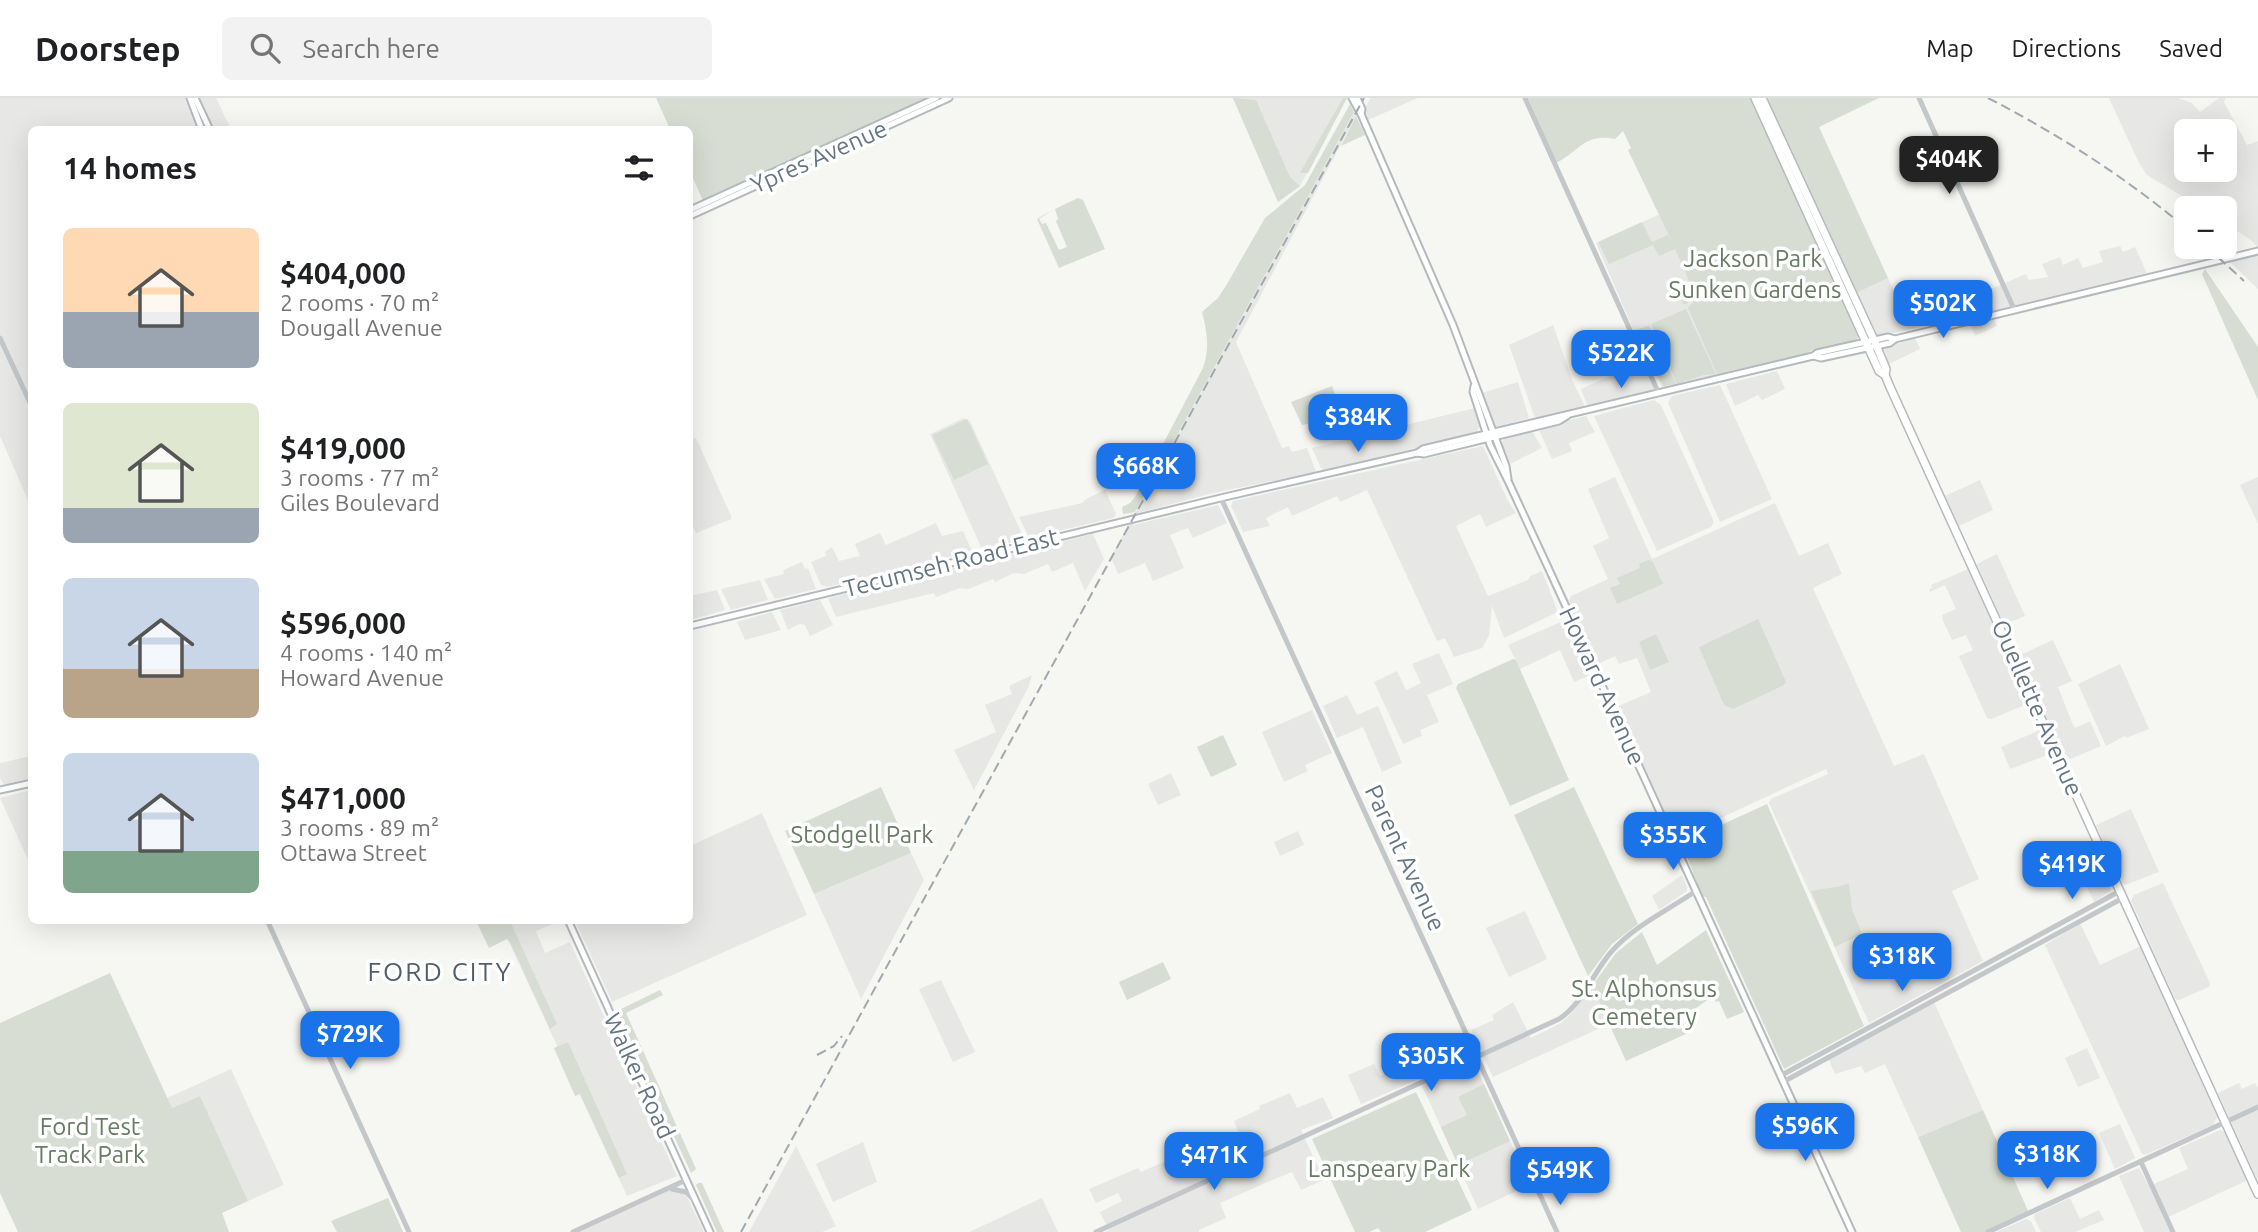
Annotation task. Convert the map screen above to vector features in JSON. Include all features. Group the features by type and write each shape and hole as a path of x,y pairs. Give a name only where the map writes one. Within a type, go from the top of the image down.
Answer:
{"main road":[{"path":"192,98 201,126"},
{"path":"192,98 208,126"},
{"name":"Ypres Avenue","path":"693,209 936,98"},
{"name":"Ypres Avenue","path":"693,215 949,98"},
{"name":"Howard Avenue","path":"1352,98 1453,325 1500,469 1509,483 1852,1232"},
{"name":"Howard Avenue","path":"1357,98 1362,109 1361,114"},
{"name":"Ouellette Avenue","path":"1755,98 1765,113 1871,344 1886,369 1885,375 2258,1194"},
{"name":"Ouellette Avenue","path":"1762,98 1765,113"},
{"name":"Tecumseh Road East","path":"693,625 1221,498 1417,453 1424,454 1559,415 1567,416 1813,356 1821,358 2258,251"},
{"path":"0,790 28,784"},
{"name":"Walker Road","path":"570,924 710,1232"}],"street":[{"path":"1525,98 1659,394"},
{"path":"1919,98 2014,309"},
{"path":"0,338 28,398"},
{"name":"Parent Avenue","path":"1221,498 1557,1232"},
{"path":"1096,1232 1565,1015 1614,948 1696,891"},
{"path":"1782,1079 2122,895"},
{"path":"269,924 409,1232"},
{"path":"1988,1232 2258,1107"},
{"path":"2140,1162 2173,1232"},
{"path":"573,1232 687,1180"},
{"path":"665,1190 686,1192 697,1203"}],"shaded area":[{"path":"0,98 216,98 230,126 28,126 28,500 0,436"},
{"path":"1233,98 1347,98 1300,186 1278,202"},
{"path":"1371,98 1418,98 1368,120 1364,109"},
{"path":"2109,98 2178,98 2192,103 2200,112 2219,98 2226,98 2224,102 2233,119 2174,119 2174,182 2237,182 2237,126 2247,145 2258,141 2258,248 2237,231 2237,196 2182,196 2147,175"},
{"path":"1354,112 1356,116 1236,342 1282,448 1289,446 1292,452 1307,448 1316,472 1213,493 1138,513 1133,525 1218,505 1227,523 1193,538 1188,528 1170,535 1184,568 1153,581 1145,563 1118,574 1111,557"},
{"path":"1660,214 1730,372 1663,389 1640,345 1596,243"},
{"path":"2120,246 2123,252 2135,247 2147,273 1987,312 1979,294 2026,274 2029,280 2048,277 2042,264 2060,257 2063,265 2078,258 2083,268 2103,262 2099,251"},
{"path":"2258,254 2258,289 2229,261"},
{"path":"1888,278 1898,300 1902,298 1906,309 1928,301 1932,311 1951,303 1958,318 1874,336 1854,294"},
{"path":"1994,319 1997,326 1975,336 1971,326"},
{"path":"1553,325 1585,407 1535,418 1509,345"},
{"path":"1915,338 1920,349 1889,364 1884,348"},
{"path":"1638,353 1654,390 1588,407 1581,389 1610,376 1604,361"},
{"path":"1777,371 1785,389 1762,400 1758,395 1735,406 1726,384"},
{"path":"1518,382 1529,418 1496,427 1492,423 1482,393"},
{"path":"1720,385 1772,499 1720,522 1668,403 1672,396"},
{"path":"1654,400 1661,405 1714,522 1711,527 1657,551 1594,416"},
{"path":"1475,408 1481,424 1476,433 1324,471 1312,448"},
{"path":"1586,416 1595,432 1569,443 1572,451 1552,459 1539,430 1541,427"},
{"path":"964,418 970,421 1023,536 1022,540 982,549 930,434"},
{"path":"1532,431 1542,448 1508,465 1501,446 1504,438"},
{"path":"696,438 731,516 731,519 696,533 693,527 693,440"},
{"path":"1483,446 1516,513 1486,527 1480,514 1456,526 1488,596 1528,580 1530,576 1542,571 1558,612 1504,638 1492,606 1489,636 1482,648 1454,657 1445,638 1437,641 1367,490 1340,502 1337,496 1292,516 1288,507 1266,518 1270,526 1243,532 1231,506 1233,501"},
{"path":"1615,477 1652,559 1775,503 1799,556 1828,543 1842,574 1813,588 1894,766 1924,754 1979,879 1952,891 1983,961 1869,1023 1769,803 1771,799 1828,774 1826,769 1684,835 1676,834 1672,829 1616,707 1651,692 1637,658 1619,664 1615,656 1598,664 1569,601 1571,596 1608,579 1593,546 1609,538 1588,489"},
{"path":"2258,477 2258,524 2240,485"},
{"path":"1980,480 1993,510 1959,526 1945,496"},
{"path":"1105,490 1116,514 1113,518 1029,538 1019,517 1082,503"},
{"path":"936,523 942,536 963,531 972,551 828,587 821,585 811,562 826,556 825,552 832,547 839,561 860,556 855,544 880,533 886,545"},
{"path":"1093,534 1104,559 1085,591 1073,563 1052,572 1048,564 1024,574 1014,573 995,582 993,579 936,597 934,593 836,617 828,598"},
{"path":"1997,554 2025,616 2004,625 1977,564"},
{"path":"802,562 805,569 808,568 816,589 775,599 764,579 784,574 783,570"},
{"path":"1968,569 2028,701 2025,705 1991,719 1987,718 1959,656 1973,650 1966,635 1952,640 1943,621 1942,615 1956,609 1945,585 1930,592 1929,589 1932,588 1931,585"},
{"path":"760,580 768,600 731,610 721,589"},
{"path":"717,590 725,610 693,619 693,595"},
{"path":"820,600 833,625 810,636 805,625 799,624 788,630 780,610"},
{"path":"772,612 781,630 745,640 737,622"},
{"path":"1565,620 1569,622 1593,674 1574,682 1560,650 1520,669 1508,645"},
{"path":"2053,640 2072,681 2058,687 2073,725 2075,728 2090,721 2101,746 2066,761 2018,656"},
{"path":"1439,653 1453,684 1427,695 1439,722 1420,730 1422,736 1403,744 1374,682 1397,671 1406,690 1421,683 1412,664"},
{"path":"2120,664 2149,729 2126,738 2125,736 2106,746 2078,684"},
{"path":"1032,675 1028,688 974,790 954,750 996,732 985,705 1012,694 1009,686"},
{"path":"1347,695 1357,715 1378,706 1402,763 1382,772 1363,727 1337,738 1323,706"},
{"path":"1312,710 1332,753 1305,765 1308,771 1284,782 1262,732"},
{"path":"2042,729 2053,753 2010,769 2001,747"},
{"path":"28,757 28,779 4,785 0,778 0,763"},
{"path":"1171,773 1181,795 1158,805 1148,784"},
{"path":"28,791 28,859 0,798"},
{"path":"2131,809 2159,872 2125,885 2096,825"},
{"path":"762,813 807,915 612,1002 576,924 693,924 693,845"},
{"path":"1298,831 1304,845 1280,856 1274,842"},
{"path":"911,853 924,880 861,999 814,894"},
{"path":"1682,875 1687,891 1659,910 1652,896"},
{"path":"2107,875 2111,890 2094,902 2086,885"},
{"path":"2163,883 2210,983 2209,987 2179,1000 2175,999 2131,901 2134,895"},
{"path":"1525,911 1547,959 1509,977 1486,928"},
{"path":"2080,923 2100,965 2141,946 2217,1117 2213,1125 2142,1154 2045,945"},
{"path":"500,924 553,924 536,931 545,953 570,942 677,1176 627,1196"},
{"path":"941,980 975,1052 953,1062 919,989"},
{"path":"1592,986 1609,1024 1493,1077 1471,1030 1494,1020 1492,1015 1513,1002 1531,1038 1561,1023"},
{"path":"1933,1000 1983,1110 1918,1137 1885,1064 1865,1073 1861,1066 1835,1074 1828,1058"},
{"path":"1461,1034 1484,1084 1459,1097 1493,1103 1530,1185 1478,1209 1419,1079 1361,1104 1348,1075 1374,1064 1380,1076 1389,1072 1391,1077 1437,1055 1434,1047"},
{"path":"2087,1048 2100,1078 2078,1087 2065,1058"},
{"path":"231,1069 284,1185 248,1201 200,1096 172,1108 167,1098"},
{"path":"2239,1083 2242,1089 2255,1083 2258,1088 2258,1181 2218,1093"},
{"path":"1290,1093 1297,1108 1323,1097 1333,1118 1301,1130 1324,1180 1301,1190 1292,1172 1263,1184 1220,1203 1226,1218 1199,1232 1105,1232 1109,1230 1100,1212 1122,1201 1118,1193 1096,1203 1089,1189 1138,1168 1141,1172 1188,1147 1190,1151 1216,1140 1218,1144 1239,1134 1234,1121 1260,1109 1259,1106"},
{"path":"2120,1124 2135,1158 2115,1169 2099,1133"},
{"path":"2220,1130 2227,1133 2248,1180 2164,1219 2170,1232 2144,1232 2119,1176 2139,1168 2149,1186 2188,1169 2179,1148"},
{"path":"863,1142 877,1182 833,1202 816,1164"},
{"path":"796,1146 836,1226 822,1232 749,1232"},
{"path":"670,1189 683,1193 688,1199 704,1232 576,1232"},
{"path":"1042,1198 1058,1232 969,1232"},
{"path":"2070,1198 2080,1219 2099,1210 2104,1220 2075,1232 2041,1232 2034,1218 2035,1214"},
{"path":"2026,1219 2031,1221 2036,1232 1996,1232"}],"green space":[{"path":"656,98 931,98 703,201 693,178 693,126 669,126"},
{"path":"1233,98 1256,100 1290,177 1300,186 1278,202"},
{"path":"1343,98 1347,98 1308,173 1300,173"},
{"name":"Jackson Park","path":"1528,98 1753,98 1859,333 1857,340 1717,374 1688,308 1697,297 1683,304 1677,290 1690,283 1675,249 1659,256 1653,245 1609,264 1598,242 1642,222 1652,242 1668,235 1673,244 1628,150 1631,148 1623,131 1615,139 1589,141 1556,163"},
{"name":"Jackson Park","path":"1764,98 1879,98 1819,127 1888,278 1854,294"},
{"path":"1350,104 1354,112 1135,512 1123,514 1122,507 1135,497 1203,368 1207,340 1202,312 1218,298 1265,218 1305,185"},
{"path":"1356,116 1365,135 1341,146"},
{"path":"1078,198 1083,200 1105,249 1059,268 1037,219 1052,210 1039,219 1042,224 1046,223 1059,250 1067,247 1056,221 1058,219 1055,209"},
{"path":"2205,269 2258,347 2258,400 2202,274"},
{"path":"1686,309 1716,374 1677,384 1651,324"},
{"path":"1649,325 1676,384 1663,386 1637,330"},
{"path":"1332,386 1343,415 1302,425 1291,402"},
{"path":"967,419 988,464 954,480 932,435"},
{"path":"1648,560 1653,562 1663,584 1617,604 1610,588 1620,584 1617,578 1640,568 1639,564"},
{"path":"1758,619 1786,682 1733,709 1724,705 1699,647"},
{"path":"1656,634 1669,662 1650,670 1639,642"},
{"path":"1516,660 1569,780 1510,806 1456,688 1458,684"},
{"path":"1223,735 1237,765 1211,777 1197,747"},
{"name":"Stodgell Park","path":"881,787 911,853 814,894 785,831"},
{"name":"St. Alphonsus Cemetery","path":"1574,787 1638,924 1612,944 1588,976 1514,815"},
{"path":"1767,804 1864,1026 1784,1069 1706,897 1702,896 1682,843"},
{"path":"1849,883 1852,909 1862,934 1835,947 1811,891"},
{"path":"477,924 511,924 557,1024 550,1029 510,942 507,939 489,948"},
{"name":"St. Alphonsus Cemetery","path":"1706,930 1744,1012 1727,1019 1719,1001 1716,1002 1713,996 1681,1019 1688,1033 1626,1061 1592,986 1616,953 1642,932 1657,965"},
{"path":"1163,962 1171,979 1127,1000 1119,982"},
{"name":"Ford Test Track Park","path":"110,973 172,1108 200,1096 248,1201 222,1213 229,1232 18,1232 0,1193 0,1023"},
{"path":"660,990 663,995 626,1013 696,1169 691,1173 618,1015 619,1010"},
{"path":"568,1042 627,1174 619,1178 580,1094 575,1096 554,1048"},
{"path":"1484,1084 1510,1141 1458,1165 1441,1127 1467,1115 1458,1097"},
{"name":"Lanspeary Park","path":"1416,1092 1472,1210 1425,1232 1381,1232 1378,1228 1369,1232 1355,1232 1312,1139"},
{"path":"1983,1110 2029,1213 1988,1232 1961,1232 1918,1137"},
{"path":"702,1183 724,1232 717,1232 696,1185"},
{"path":"388,1198 403,1232 337,1232 331,1221"}],"railway":[{"path":"741,1232 1364,98"},
{"path":"1988,98 2090,157 2174,219"},
{"path":"2220,259 2244,281"},
{"path":"817,1055 834,1046 842,1036"}],"district":[{"name":"FORD CITY","path":"440,972"}],"park label":[{"name":"Sunken Gardens","path":"1755,290"}]}
